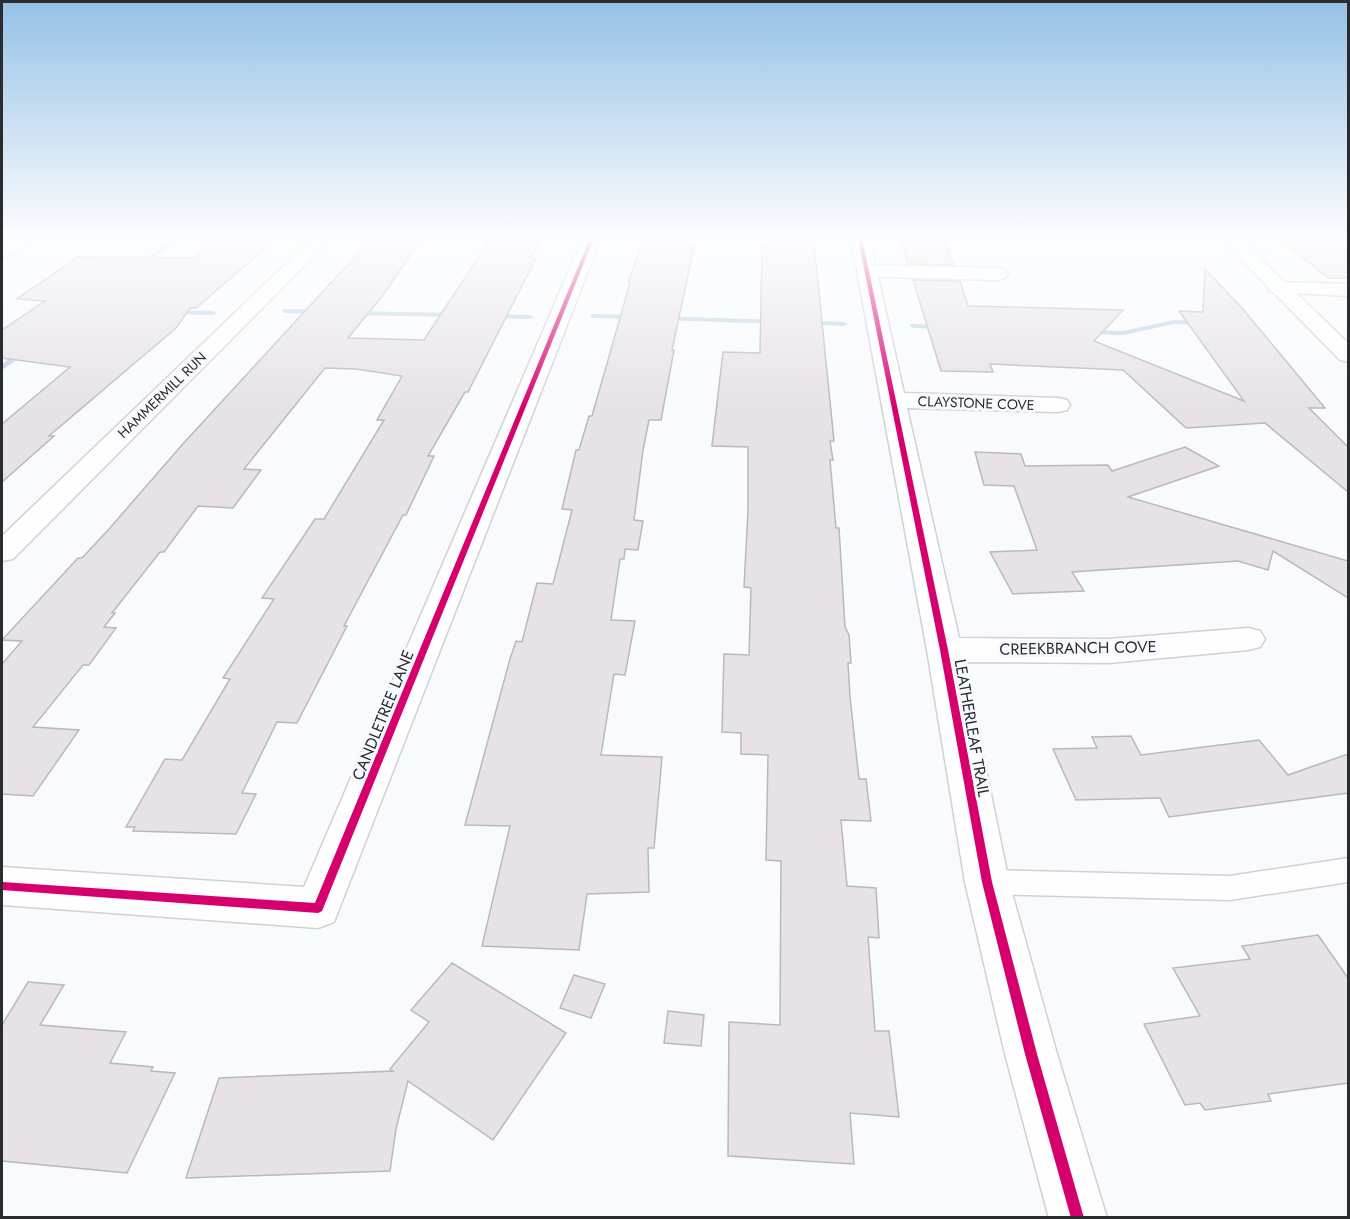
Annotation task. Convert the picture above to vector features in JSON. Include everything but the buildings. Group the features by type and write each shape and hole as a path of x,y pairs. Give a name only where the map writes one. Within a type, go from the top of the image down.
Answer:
{"street":[{"name":"HAMMERMILL RUN","path":"2,552 265,295"},
{"name":"CANDLETREE LANE","path":"2,886 318,908 569,295"},
{"name":"LEATHERLEAF TRAIL","path":"871,295 944,650 987,882 1031,1054 1078,1218"},
{"path":"1285,295 1348,356"},
{"name":"CLAYSTONE COVE","path":"894,400 1058,405"},
{"name":"CREEKBRANCH COVE","path":"944,650 1109,651 1248,639"}],"lane":[{"path":"987,882 1230,888 1348,870"}],"waterway":[{"path":"286,311 319,312"},
{"path":"172,312 213,313"},
{"path":"352,313 457,315"},
{"path":"493,316 530,317"},
{"path":"594,316 636,317"},
{"path":"662,318 777,322"},
{"path":"806,322 844,324"},
{"path":"1086,332 1123,333 1174,322 1203,323"},
{"path":"914,326 943,327"},
{"path":"2,368 27,350"}],"cycle path":[{"path":"2,886 318,908 569,295"},
{"path":"872,295 944,650 987,882 1031,1054 1078,1218"}]}
